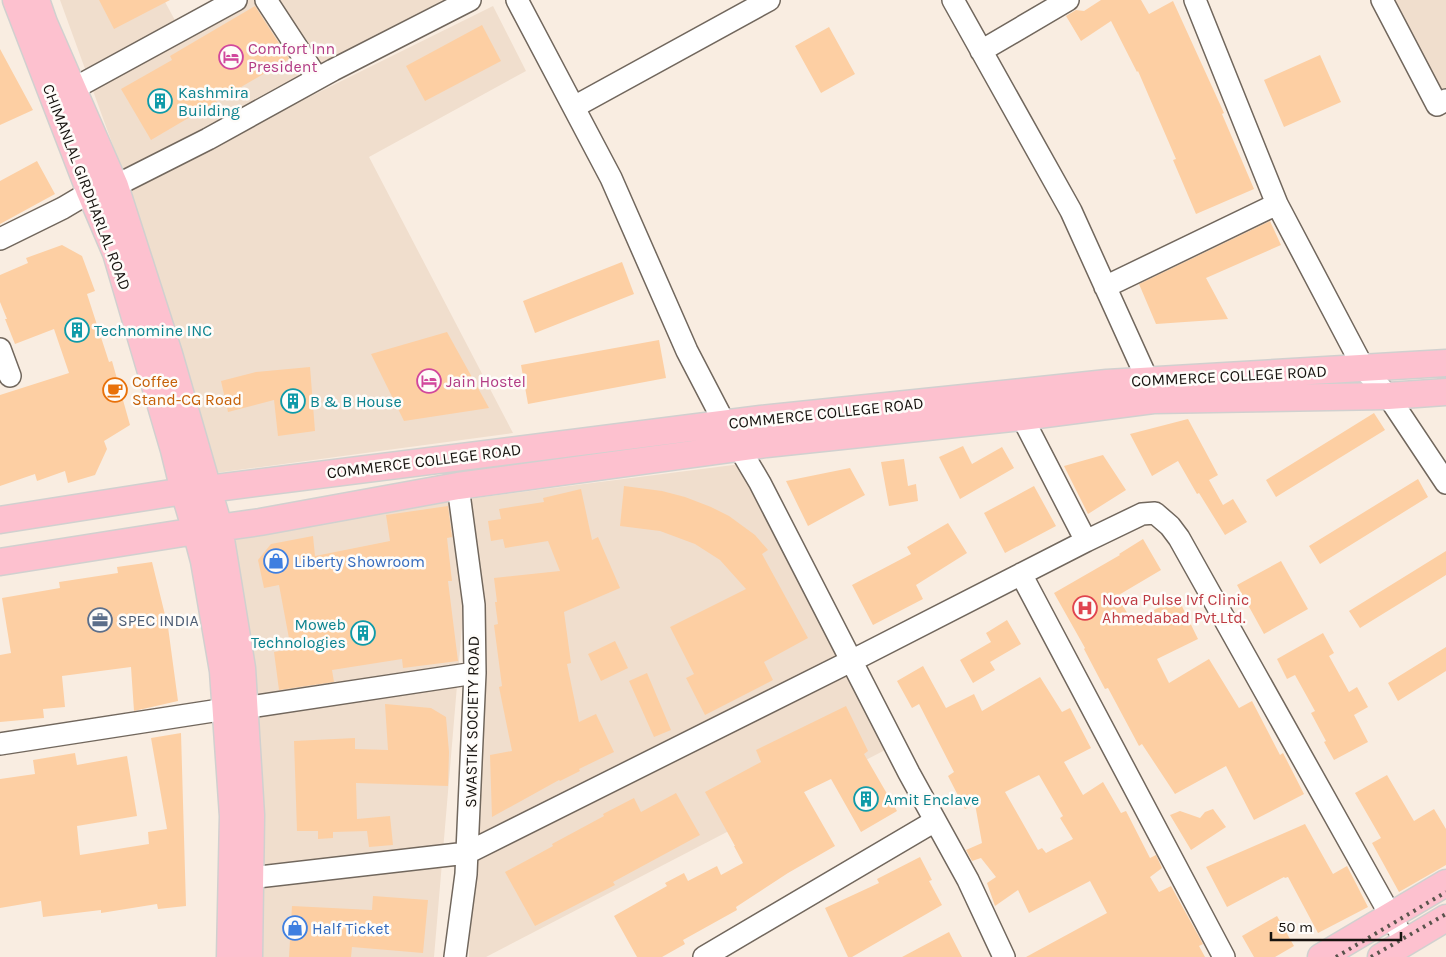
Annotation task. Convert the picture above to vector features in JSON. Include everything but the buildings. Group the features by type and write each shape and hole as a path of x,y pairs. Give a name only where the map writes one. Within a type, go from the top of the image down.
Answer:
{"main road":[{"name":"CHIMANLAL GIRDHARLAL ROAD","path":"16,0 90,192 116,253 171,440 196,490"},
{"name":"CHIMANLAL GIRDHARLAL ROAD","path":"36,0 115,186 169,354 196,490"},
{"name":"COMMERCE COLLEGE ROAD","path":"0,562 260,522 458,486 766,444 1022,418 1150,391 1364,369 1446,363"},
{"name":"COMMERCE COLLEGE ROAD","path":"0,520 196,490 761,419 1106,383 1150,391 1388,396 1446,392"},
{"path":"196,490 242,668 235,709 230,957"},
{"path":"235,709 251,815 249,957"},
{"path":"1322,957 1446,883"},
{"path":"1381,957 1446,918"}],"street":[{"path":"73,89 236,0"},
{"path":"266,0 317,78"},
{"path":"115,186 208,139 317,78 470,0"},
{"path":"517,0 610,178 687,351 725,424 760,483 851,661 968,880 1004,957"},
{"path":"574,107 769,0"},
{"path":"952,0 1071,211 1150,391"},
{"path":"981,51 1068,0"},
{"path":"1195,0 1277,204 1364,369 1388,396 1446,483"},
{"path":"1382,0 1437,105 1446,100"},
{"path":"0,239 64,208 90,192"},
{"path":"1105,287 1277,204"},
{"path":"0,350 10,376"},
{"path":"1022,418 1086,541"},
{"name":"SWASTIK SOCIETY ROAD","path":"455,957 466,874 475,673 474,605 458,486"},
{"path":"250,878 467,853 1086,541 1142,514 1155,513 1170,526 1184,547 1406,943"},
{"path":"1021,574 1224,957"},
{"path":"0,744 475,673"},
{"path":"704,957 935,820"}],"shaded area":[{"path":"60,0 164,0 177,24 223,0 450,0 124,176"},
{"path":"1387,0 1446,0 1446,91 1437,96"},
{"path":"493,6 526,71 369,157 513,433 216,473 127,187"},
{"path":"741,464 887,749 486,957 469,957 478,607 468,499"},
{"path":"452,498 464,603 434,957 260,957 230,536"}],"railway":[{"path":"1336,957 1446,892"},
{"path":"1371,957 1446,914"}],"place":[{"name":"Comfort Inn President","path":"231,57"},
{"name":"Kashmira Building","path":"160,101"},
{"name":"Technomine INC","path":"77,330"},
{"name":"Jain Hostel","path":"429,381"},
{"name":"Coffee Stand-CG Road","path":"115,390"},
{"name":"B & B House","path":"293,401"},
{"name":"Liberty Showroom","path":"276,561"},
{"name":"Nova Pulse Ivf Clinic Ahmedabad Pvt.Ltd.","path":"1085,608"},
{"name":"SPEC INDIA","path":"100,620"},
{"name":"Moweb Technologies","path":"363,633"},
{"name":"Amit Enclave","path":"866,799"},
{"name":"Half Ticket","path":"295,928"}]}
